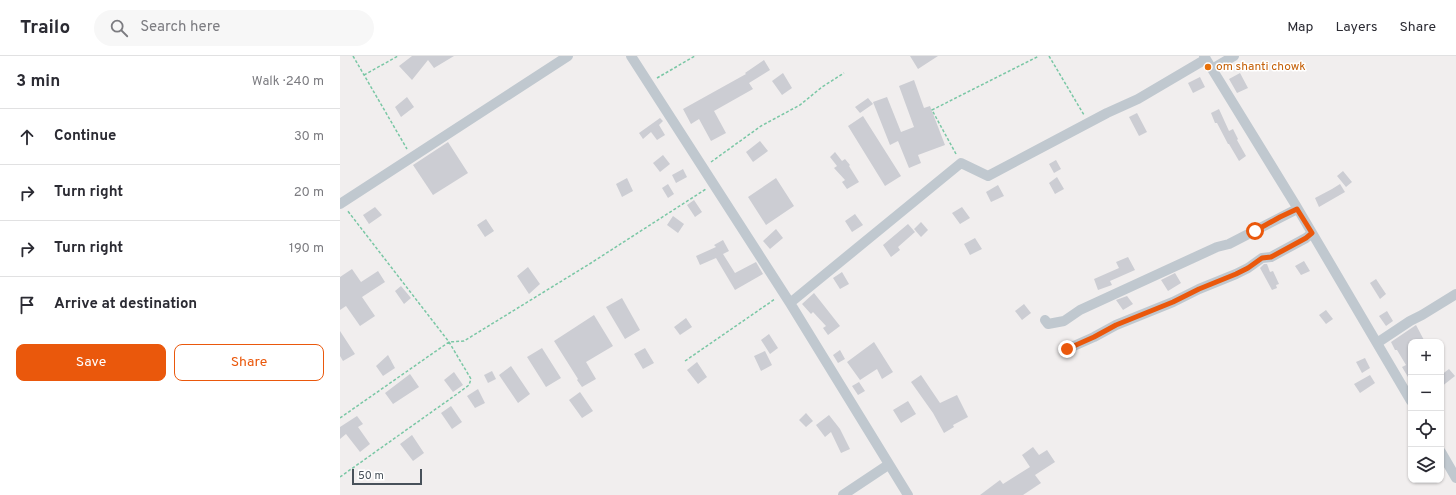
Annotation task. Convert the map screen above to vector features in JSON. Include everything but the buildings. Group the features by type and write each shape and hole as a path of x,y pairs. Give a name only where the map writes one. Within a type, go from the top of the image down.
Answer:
{"street":[{"path":"342,206 412,157 568,56"},
{"path":"631,56 790,303 888,465 908,495"},
{"path":"1212,69 1234,56"},
{"path":"790,303 961,163 988,176 1138,98 1205,57 1312,233 1408,396"},
{"path":"1045,320 1048,324 1064,321 1080,310 1217,247 1229,244 1297,209"},
{"path":"1067,349 1116,325 1236,274 1262,258 1271,257 1306,238 1312,233"},
{"path":"1377,343 1410,321 1456,294"},
{"path":"1444,457 1456,478"},
{"path":"843,495 888,465"}],"path":[{"path":"353,56 412,157"},
{"path":"364,76 398,56"},
{"path":"648,82 696,56"},
{"path":"961,163 932,110 1039,56"},
{"path":"1049,56 1089,123"},
{"path":"702,167 716,159 738,141 761,126 800,105 822,87 844,73"},
{"path":"340,418 449,342 464,341 714,185"},
{"path":"340,477 469,385 471,380 449,342 342,206"},
{"path":"685,361 783,293"}],"place":[{"name":"om shanti chowk","path":"1208,67"}],"route":[{"path":"1067,349 1116,325 1144,315 1199,289 1236,274 1262,258 1271,257 1306,238 1312,233 1297,209 1255,231"}]}
